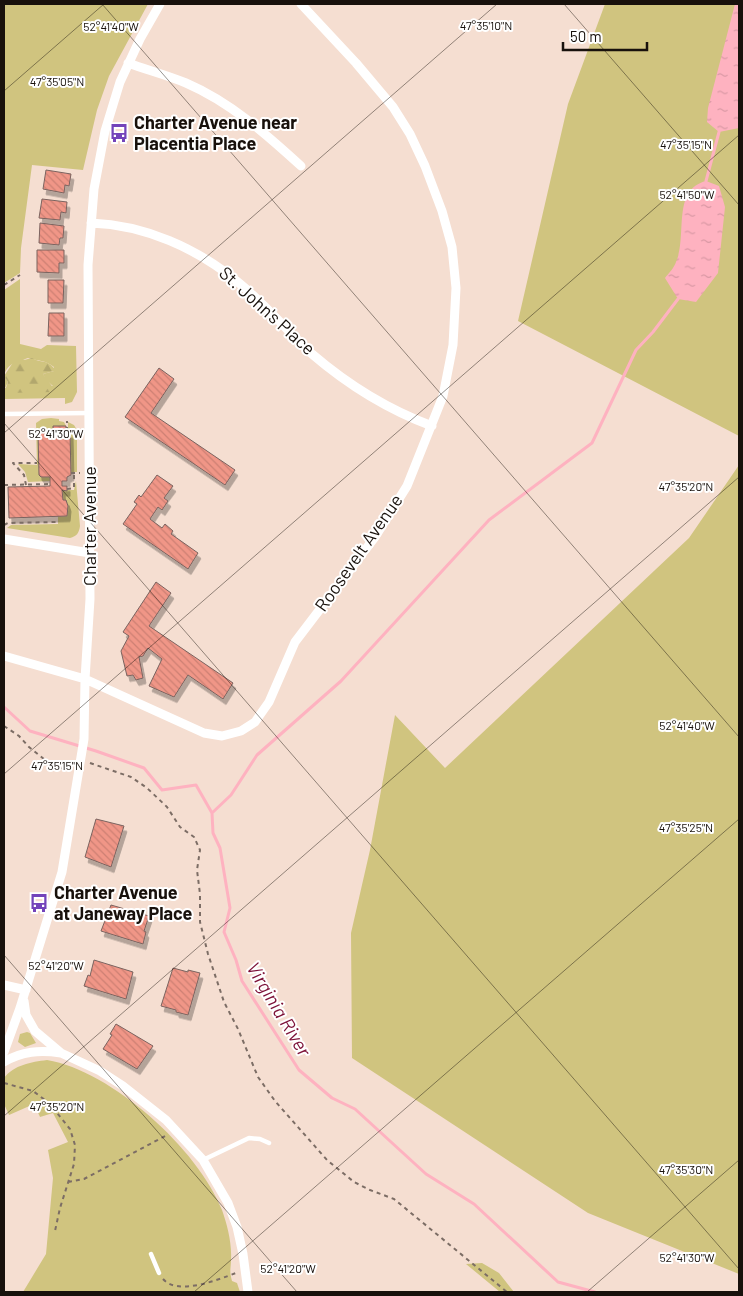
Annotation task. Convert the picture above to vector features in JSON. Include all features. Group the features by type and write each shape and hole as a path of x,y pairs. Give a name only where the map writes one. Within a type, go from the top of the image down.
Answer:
{"street":[{"name":"Charter Avenue","path":"4,1052 26,990 62,872 84,739 85,679 90,599 88,265 94,189 105,131 120,82 140,39 160,4"},
{"name":"Roosevelt Avenue","path":"4,656 85,679 204,733 222,736 231,734 255,722 270,702 295,642 374,537 406,486 443,396 453,345 456,288 452,247 442,211 425,166 410,134 394,108 301,4"},
{"path":"128,63 186,83 208,94 233,109 262,131 301,166"},
{"name":"St. John's Place","path":"91,223 114,224 152,233 213,263 240,283 313,354 337,373 371,397 410,418 432,426"},
{"path":"4,539 90,553"},
{"path":"4,984 26,990 24,1003 26,1015 35,1031 61,1053 100,1071 123,1086 166,1120 202,1160 228,1203 237,1227 248,1292"},
{"path":"4,1062 27,1052 61,1053"}],"lane":[{"path":"4,414 89,413"},
{"path":"202,1160 249,1138 269,1142"},
{"path":"151,1254 159,1273"}],"path":[{"path":"4,285 20,275"},
{"path":"67,421 67,431"},
{"path":"26,484 24,475 13,463 37,463"},
{"path":"71,473 80,473"},
{"path":"67,489 74,488 74,473"},
{"path":"4,485 50,484"},
{"path":"4,525 8,523 56,522"},
{"path":"4,726 19,736 29,747 54,766 70,770 90,762 131,777 168,807 180,827 194,837 200,850 197,870 200,894 200,922 208,954 224,1002 238,1029 258,1078 275,1101 327,1160 354,1182 394,1199 507,1292"},
{"path":"4,1083 33,1091 49,1103 70,1129 75,1145 74,1164 55,1231"},
{"path":"68,1182 84,1178 176,1130"},
{"path":"159,1273 167,1284 177,1288 195,1287 245,1270"}],"green space":[{"path":"4,4 148,4 109,76 97,110 83,170 32,165 21,248 20,273 4,283"},
{"path":"605,4 739,4 739,436 518,321 568,104"},
{"path":"20,279 20,344 41,349 47,345 76,346 77,392 72,402 65,404 65,398 4,399 4,375 4,290","holes":["28,358 54,367 54,371 43,374 46,380 53,386 5,388 8,382 4,375 13,364"]},
{"path":"16,358 24,360 32,358 52,366 55,369 54,371 43,374 55,392 4,393 8,382 4,376"},
{"path":"42,419 59,419 66,426 53,427 40,475 41,477 50,477 50,481 28,482 25,472 18,464 37,465 36,423"},
{"path":"68,422 74,425 77,430 77,472 71,472"},
{"path":"739,465 739,1274 588,1213 352,1058 351,933 370,850 395,715 445,768 689,538"},
{"path":"76,481 80,526 74,536 70,538 7,528 11,525 58,524 58,516 66,516 66,500 63,500 62,490 74,490"},
{"path":"30,1033 36,1043 25,1047 18,1042 20,1034"},
{"path":"47,1060 72,1067 125,1096 150,1116 194,1162 210,1186 222,1210 230,1240 231,1277 232,1281 237,1283 240,1292 23,1292 46,1254 53,1178 48,1150 68,1142 53,1113 40,1117 34,1104 9,1115 4,1104 4,1078 18,1067"},
{"path":"482,1263 499,1273 514,1292 500,1292 466,1264"}],"water":[{"path":"735,4 739,4 739,128 719,132 707,122 708,108"},
{"path":"706,181 719,186 725,207 718,273 696,302 678,299 665,278 676,262 681,240 682,215 688,194 695,186"}],"building":[{"path":"46,170 71,174 69,186 65,185 64,193 43,189"},
{"path":"42,199 67,202 66,213 61,212 60,220 39,218"},
{"path":"40,223 64,226 63,238 60,238 59,245 39,243"},
{"path":"37,250 64,250 64,263 59,263 59,273 37,272"},
{"path":"48,280 64,280 63,303 48,303"},
{"path":"49,313 64,313 64,336 48,336"},
{"path":"159,368 174,379 151,413 235,470 225,485 125,417"},
{"path":"53,426 66,426 66,432 70,433 71,475 67,477 67,481 62,481 62,486 67,486 67,491 62,490 63,500 66,500 68,506 67,516 9,518 8,487 50,486 50,477 41,477 39,475 38,433 39,431 53,431"},
{"path":"157,475 173,486 164,498 168,501 162,510 158,507 150,519 162,528 165,524 173,531 171,534 198,553 188,569 123,524 137,504 134,502 139,495 141,497"},
{"path":"156,582 171,593 149,626 233,683 223,699 188,675 174,697 149,686 162,659 148,648 143,656 139,657 143,678 136,680 133,675 127,676 121,651 129,636 123,632"},
{"path":"96,819 124,826 111,867 85,857"},
{"path":"111,905 149,916 144,931 146,932 143,944 101,931"},
{"path":"94,960 133,972 126,999 84,986 88,975 90,976"},
{"path":"173,968 200,973 188,1015 161,1006"},
{"path":"116,1024 153,1046 137,1069 103,1049 112,1035 110,1034"}],"waterway":[{"path":"706,181 719,132"},
{"path":"212,813 231,795 257,755 341,681 489,520 592,443 636,350 653,332 678,299"},
{"name":"Virginia River","path":"4,707 30,731 144,768 162,790 196,785 212,813 213,833 220,848 230,908 224,932 236,960 242,981 299,1070 332,1098 355,1109 426,1174 474,1204 558,1282 595,1292"}],"place":[{"name":"Charter Avenue near Placentia Place","path":"119,133"},
{"name":"Charter Avenue at Janeway Place","path":"39,903"}]}
